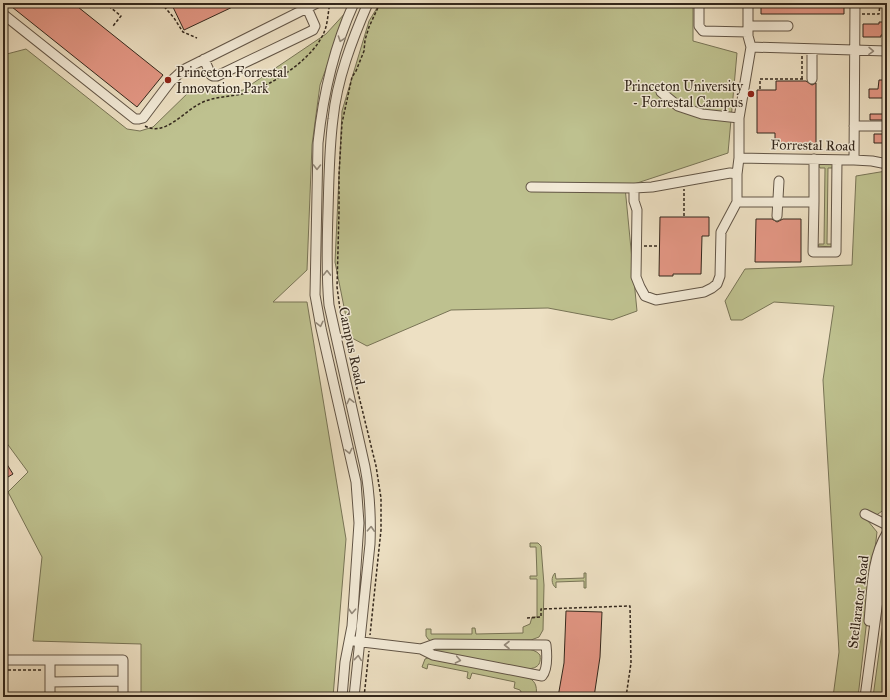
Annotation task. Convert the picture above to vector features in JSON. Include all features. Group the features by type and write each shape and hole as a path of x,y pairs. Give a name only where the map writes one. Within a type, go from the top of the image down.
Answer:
{"street":[{"path":"3,26 6,17 139,120 179,73 316,3"},
{"name":"Campus Road","path":"342,697 352,626 359,504 356,482 317,314 315,278 318,143 320,122 326,87 354,3"},
{"name":"Campus Road","path":"354,697 370,544 370,492 329,305 327,284 327,246 329,162 333,118 342,74 354,35 368,3"},
{"path":"699,3 699,26 702,31 788,26"},
{"path":"634,188 634,201 637,210 636,277 645,296 656,300 704,292 717,284 720,276 721,232 737,202 736,174 739,158 739,118 751,47 748,29 748,3"},
{"path":"854,160 855,3"},
{"path":"204,59 211,75 217,76 309,32 313,30 315,26 307,8"},
{"path":"751,47 887,51"},
{"path":"812,49 812,79"},
{"path":"661,92 678,106 702,114 739,118"},
{"path":"854,126 883,126"},
{"name":"Forrestal Road","path":"739,158 854,160 887,164"},
{"path":"814,159 813,252 836,252 838,160"},
{"path":"531,187 652,187 730,173 736,174"},
{"path":"776,216 779,181"},
{"path":"737,202 814,202"},
{"path":"865,514 887,525"},
{"name":"Stellarator Road","path":"867,677 865,664 873,577 880,548 887,533"},
{"name":"Stellarator Road","path":"865,697 883,563 887,550"},
{"path":"349,641 421,649 433,655 542,676 545,673 547,652 546,645 435,644 421,649"},
{"path":"3,660 123,660 123,697"},
{"path":"50,660 50,697"},
{"path":"50,682 123,681"}],"path":[{"path":"105,3 121,16 113,26"},
{"path":"161,3 174,18 183,32 196,38"},
{"path":"144,126 154,130 163,127 172,123 191,108 203,102 254,91 274,80 304,59 316,47 325,30 330,3"},
{"path":"343,327 337,287 340,212 339,175 342,123 352,77 364,51 365,40 369,27 380,3"},
{"path":"855,14 879,14 880,3"},
{"path":"802,56 802,79"},
{"path":"760,89 760,79 812,79"},
{"path":"684,216 685,181"},
{"path":"636,246 658,246"},
{"path":"353,371 376,466 381,498 381,530 364,697"},
{"path":"527,618 541,617 541,609 630,606 631,663 626,697"},
{"path":"3,670 50,670"}],"green space":[{"path":"380,3 693,3 693,41 737,53 728,153 625,187 637,311 612,320 548,308 451,310 367,346 350,337 335,262 342,111 369,21"},
{"path":"347,11 320,85 312,145 307,270 273,302 307,302 346,539 333,697 141,697 141,644 33,641 42,557 8,492 28,472 3,438 3,55 26,49 127,129 140,131 153,127 192,89 231,92 243,90 326,34"},
{"path":"820,164 833,164 833,168 828,168 827,244 832,244 832,247 818,246 819,244 824,244 825,168 820,168"},
{"path":"886,171 887,505 885,509 868,521 877,532 858,697 833,697 839,652 823,380 834,306 774,302 742,320 731,320 725,301 745,269 852,265 856,176"},
{"path":"530,543 538,543 541,546 544,585 543,630 539,637 531,640 431,641 428,639 426,636 426,629 431,629 431,634 472,634 472,628 475,628 476,634 523,633 523,627 530,624 532,617 537,617 537,579 530,579 530,576 537,576 536,547 530,547"},
{"path":"555,573 556,579 584,578 584,573 586,573 586,588 584,588 584,581 556,582 556,588 553,585 552,580"},
{"path":"887,594 887,697 873,697"},
{"path":"524,648 533,650 540,655 540,663 536,667 523,669 434,651 434,650"},
{"path":"430,657 529,678 536,686 536,697 524,697 520,690 514,688 515,682 472,673 470,679 467,678 468,672 428,664 427,669 422,667 425,659"}],"building":[{"path":"7,3 73,3 163,75 137,107"},
{"path":"171,3 241,3 184,30"},
{"path":"761,3 844,3 844,14 761,14"},
{"path":"879,22 887,22 887,35 881,35 881,37 863,37 863,24 879,24"},
{"path":"879,80 887,80 887,98 869,98 869,89 878,89"},
{"path":"776,81 806,81 812,85 816,83 816,144 775,144 775,133 757,133 757,90 776,90"},
{"path":"870,114 887,114 887,122 883,120 870,120"},
{"path":"874,134 887,134 887,143 874,143"},
{"path":"660,217 709,217 709,236 702,236 701,274 673,274 673,276 659,276"},
{"path":"756,219 772,219 777,222 783,219 801,219 801,262 755,262"},
{"path":"3,458 13,474 3,480"},
{"path":"566,611 602,612 600,657 594,697 558,697 564,663"}],"place":[{"name":"Princeton Forrestal Innovation Park","path":"168,80"},
{"name":"Princeton University - Forrestal Campus","path":"751,94"}]}
